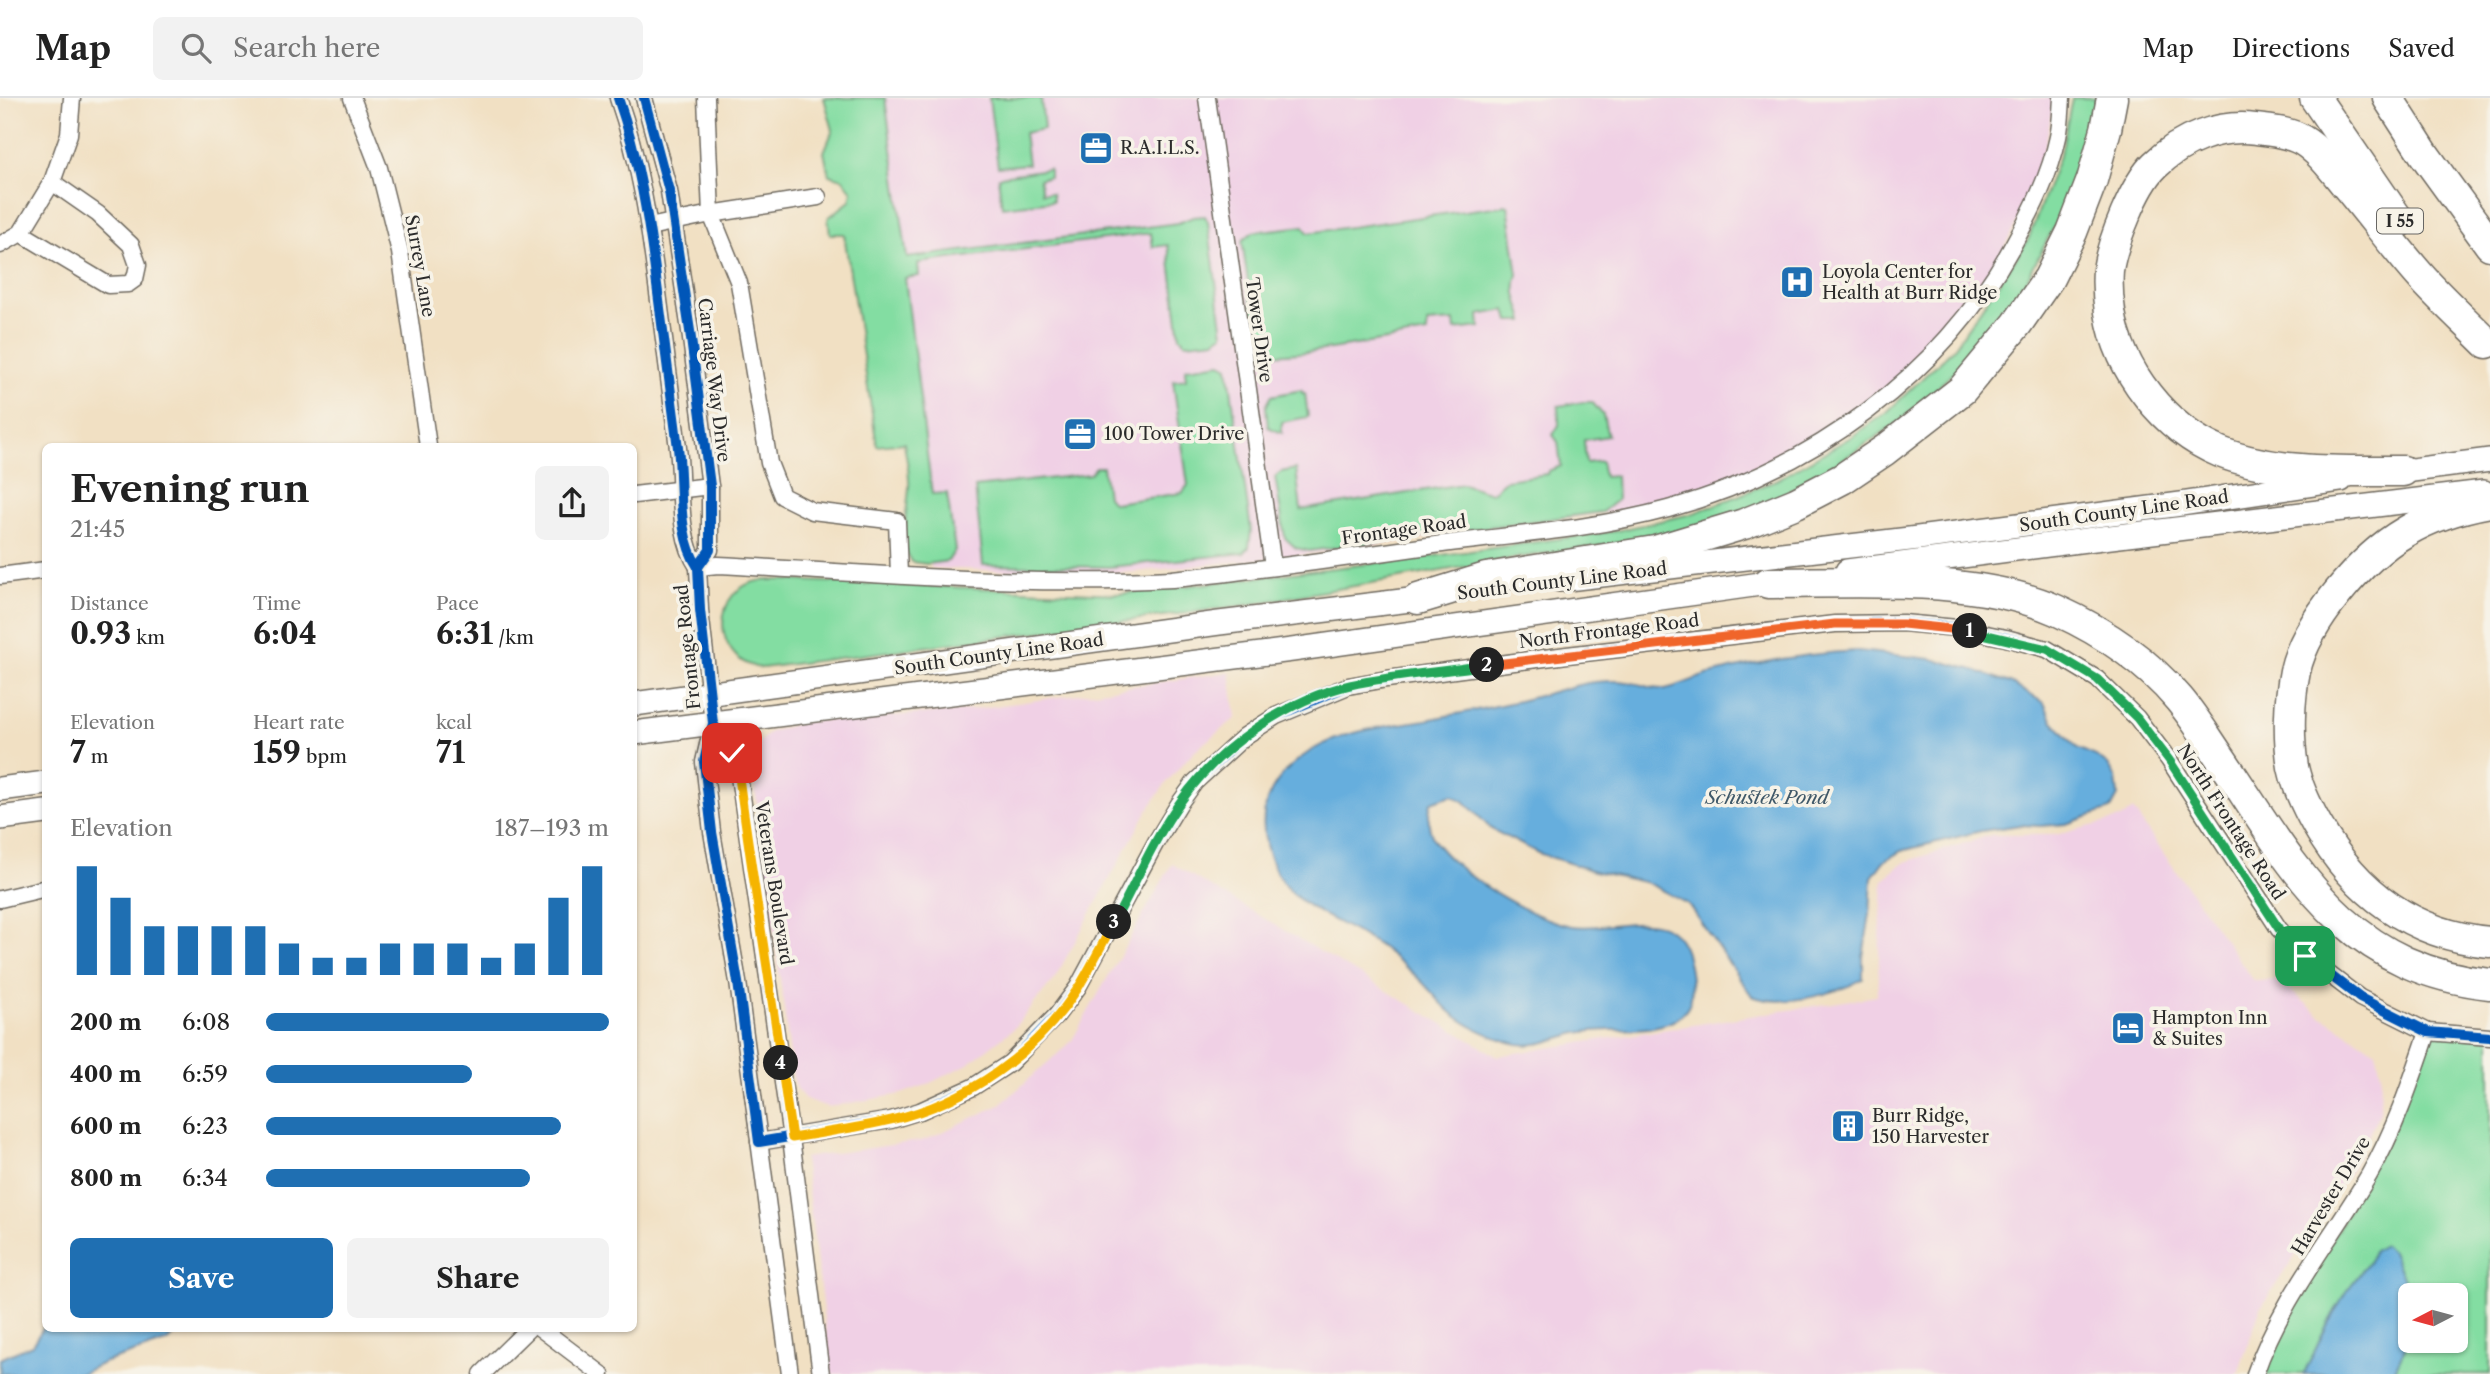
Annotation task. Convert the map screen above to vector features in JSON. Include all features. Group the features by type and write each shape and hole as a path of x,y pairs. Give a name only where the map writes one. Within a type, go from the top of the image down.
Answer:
{"highway":[{"path":"1418,599 1486,578 1655,551 1744,524 1796,503 1842,479 1885,450 1962,390 2017,324 2049,278 2072,232 2092,180 2112,98"},
{"name":"I 55","path":"2315,98 2488,345"},
{"path":"2388,98 2424,155 2490,245"},
{"path":"2403,471 2299,469 2223,453 2196,440 2152,400 2134,376 2115,334 2108,292 2108,269 2118,234 2133,198 2153,166 2182,145 2207,132 2250,128 2278,132 2301,140 2327,161 2423,279 2488,345"},
{"path":"2490,502 2438,517 2405,532 2365,563 2331,601 2308,637 2295,670 2290,712 2293,767 2305,802 2338,860 2372,894 2409,919 2458,937 2490,942"},
{"path":"1768,583 1932,585 1988,591 2055,610 2097,632 2144,664 2179,700 2291,863 2345,925 2383,951 2415,967 2441,976 2490,984"}],"main road":[{"name":"South County Line Road","path":"637,704 1205,625 2168,506 2490,460"},
{"name":"South County Line Road","path":"637,733 1292,650 2094,538 2490,491"},
{"path":"0,789 42,784"},
{"path":"0,818 42,813"}],"street":[{"path":"0,245 21,233 52,182 69,134 72,98"},
{"name":"Surrey Lane","path":"352,98 379,168 400,252 428,443"},
{"path":"706,98 711,214 739,283 769,463 782,496 812,511 897,521 899,575"},
{"name":"Tower Drive","path":"1207,98 1273,567"},
{"name":"Frontage Road","path":"713,723 700,610 698,567 728,566 1083,582 1177,579 1632,517 1707,496 1745,482 1797,457 1847,426 1901,386 1940,349 1982,297 2034,208 2058,137 2062,98"},
{"name":"Carriage Way Drive","path":"645,100 669,191 710,486 710,550 698,567 687,542 649,227 620,104 645,100"},
{"path":"21,233 108,285 128,284 135,279 138,265 131,245 97,214 52,182"},
{"path":"649,227 818,197"},
{"path":"637,495 710,486"},
{"path":"0,576 42,571"},
{"name":"North Frontage Road","path":"759,1142 891,1120 920,1111 973,1087 1010,1063 1057,1016 1078,987 1156,842 1195,782 1245,736 1276,716 1348,686 1387,679 1835,624 1903,624 1957,628 2006,638 2047,649 2097,679 2137,718 2169,760 2279,929 2305,956 2360,998 2428,1032 2490,1037"},
{"path":"713,723 704,762 712,832 738,982 790,1374"},
{"name":"Veterans Boulevard","path":"713,723 737,762 792,1138 821,1374"},
{"path":"0,899 42,889"},
{"name":"Harvester Drive","path":"2255,1374 2277,1320 2371,1173 2393,1130 2428,1032"},
{"path":"482,1374 525,1332"},
{"path":"545,1332 601,1374"}],"shaded area":[{"path":"866,98 2055,98 2043,157 2021,213 2000,257 1966,306 1927,351 1881,393 1788,454 1697,493 1615,512 1310,554 1096,574 931,568 918,500"},
{"path":"1230,672 1236,718 1194,751 1166,783 1147,811 1055,978 1013,1029 968,1064 901,1094 828,1107 805,1099 797,1089 793,1077 754,780 753,758 761,741 770,732 803,722 962,711"},
{"path":"2133,810 2254,981 2278,980 2321,1016 2376,1051 2381,1073 2380,1112 2351,1170 2260,1309 2238,1374 831,1374 804,1158 925,1140 1000,1105 1071,1042 1172,864 1497,1056 1877,996 1883,880 1905,862 1991,835 2055,835 2120,819"}],"green space":[{"path":"824,98 885,98 907,258 1178,223 1193,217 1205,216 1208,222 1223,334 1215,340 1186,343 1180,337 1168,245 1153,247 1151,233 918,263 919,276 905,278 932,494 947,493 955,550 948,561 927,564 911,562 904,535 909,482 904,443 877,446 844,234 830,234 828,218 850,201 852,191 843,179 829,175 824,152 833,130"},
{"path":"989,98 1041,98 1044,129 1024,133 1028,164 998,167"},
{"path":"2072,98 2097,98 2095,113 2067,202 2025,283 1970,358 1900,421 1842,460 1758,509 1653,538 1515,558 1240,606 762,668 748,664 729,646 723,620 726,607 733,595 744,586 758,581 1119,594 1616,531 1691,514 1733,498 1778,479 1851,437 1887,412 1953,349 2028,240 2063,145"},
{"path":"1049,169 1049,177 1039,179 1042,193 1052,193 1053,201 1002,207 998,178"},
{"path":"1508,205 1518,275 1516,294 1524,321 1509,321 1506,310 1479,315 1480,327 1455,330 1454,321 1427,323 1427,333 1287,354 1258,352 1242,241 1253,232 1304,226 1308,233"},
{"path":"1221,363 1228,367 1251,530 1249,547 1244,553 1109,567 983,565 975,487 1090,474 1096,467 1103,467 1107,497 1114,503 1182,493 1188,485 1173,381 1186,379 1187,368"},
{"path":"1302,390 1302,393 1305,393 1308,417 1282,422 1282,433 1268,427 1266,407 1271,396"},
{"path":"1592,402 1603,415 1608,436 1584,440 1586,463 1601,461 1604,477 1616,476 1617,500 1602,512 1309,551 1296,548 1285,538 1275,477 1281,472 1296,469 1301,510 1463,484 1491,493 1506,480 1547,474 1548,471 1561,466 1558,442 1553,435 1559,425 1558,406"},
{"path":"2428,1032 2490,1037 2490,1374 2255,1374 2347,1212"}],"water":[{"name":"Schustek Pond","path":"1858,651 1932,659 2010,683 2044,703 2052,720 2077,748 2096,756 2108,765 2116,778 2118,796 2111,809 2066,824 2020,825 1981,831 1901,851 1883,862 1872,877 1863,979 1838,990 1793,1000 1778,1001 1752,996 1688,904 1648,883 1594,871 1538,853 1491,829 1464,801 1452,795 1431,802 1430,831 1444,853 1476,880 1537,915 1572,926 1643,923 1659,925 1672,932 1683,945 1689,966 1691,1001 1682,1014 1668,1023 1654,1027 1589,1031 1536,1044 1509,1042 1459,1018 1384,949 1300,900 1282,882 1270,859 1264,820 1272,789 1299,759 1339,738 1507,704 1585,683 1619,681 1665,689 1710,674 1765,662"},
{"path":"2384,1245 2392,1252 2406,1283 2398,1283 2398,1353 2403,1353 2393,1374 2304,1374 2345,1293 2374,1251"},
{"path":"42,1330 42,1332 176,1332 166,1342 103,1363 80,1374 0,1374 0,1359 32,1345"}],"cycle path":[{"path":"618,98 632,144 647,214 678,448 683,525 686,540 698,567"},
{"path":"644,98 669,191 710,486 710,550 698,567"},
{"path":"698,567 700,610 713,723 704,762 712,832 738,982 759,1142 891,1120 920,1111 973,1087 1010,1063 1057,1015 1078,987 1156,842 1195,782 1245,736 1276,716 1348,686 1387,679 1835,624 1903,623 1957,628 2006,638 2047,649 2097,679 2137,718 2169,760 2279,929 2305,956 2360,998 2428,1032 2490,1037"},
{"path":"713,723 737,762 791,1138"}],"place":[{"name":"R.A.I.L.S.","path":"1096,148"},
{"name":"Loyola Center for Health at Burr Ridge","path":"1797,282"},
{"name":"100 Tower Drive","path":"1080,434"},
{"name":"Hampton Inn & Suites","path":"2128,1028"},
{"name":"Burr Ridge, 150 Harvester","path":"1848,1126"}],"route":[{"path":"732,753 737,762 792,1138 891,1120 920,1111 945,1102 1010,1063 1057,1016 1078,987 1156,842 1195,782 1220,756 1276,716 1348,686 1567,655 1835,624 1903,624 1957,628 2047,649 2097,679 2137,718 2169,760 2279,929 2305,956"}]}
